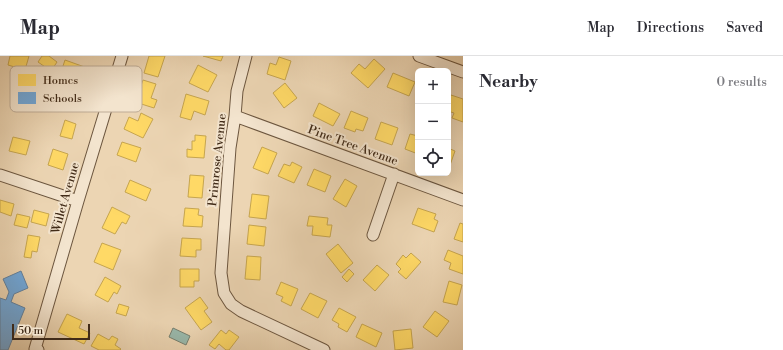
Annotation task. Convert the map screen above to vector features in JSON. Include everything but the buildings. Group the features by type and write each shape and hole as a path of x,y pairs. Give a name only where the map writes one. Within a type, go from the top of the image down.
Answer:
{"street":[{"name":"Willet Avenue","path":"119,66 122,56"},
{"name":"Primrose Avenue","path":"246,56 237,91 230,148 222,269 224,293 231,304 241,311 304,346 324,350"},
{"path":"419,56 463,72"},
{"name":"Willet Avenue","path":"36,349 105,112"},
{"name":"Pine Tree Avenue","path":"235,116 463,200"},
{"path":"373,235 394,174"},
{"path":"0,175 78,201"}],"shaded area":[{"path":"173,328 190,336 186,345 169,337"}]}
